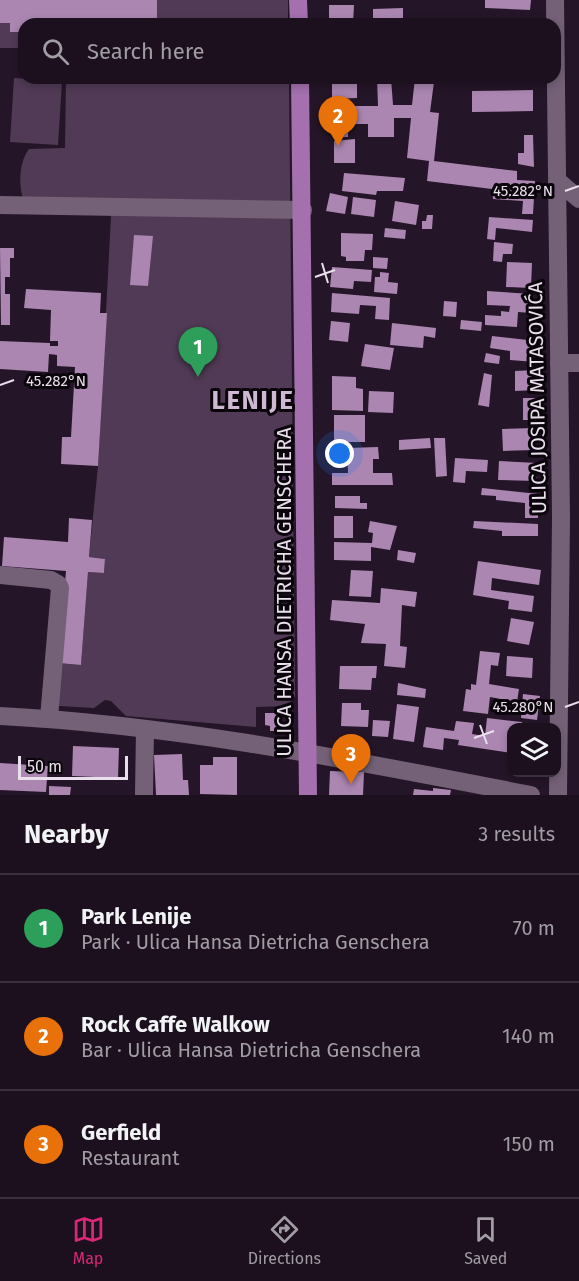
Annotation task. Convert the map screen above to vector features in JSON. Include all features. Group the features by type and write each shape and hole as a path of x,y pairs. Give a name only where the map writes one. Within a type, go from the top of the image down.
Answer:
{"main road":[{"path":"298,0 299,18"},
{"name":"ULICA HANSA DIETRICHA GENSCHERA","path":"300,84 308,795"}],"street":[{"name":"ULICA JOSIPA MATASOVIĆA","path":"555,0 555,18"},
{"name":"ULICA JOSIPA MATASOVIĆA","path":"556,84 561,518 558,795"},
{"path":"558,181 579,199"},
{"path":"0,205 303,210"},
{"path":"559,363 579,363"},
{"path":"0,575 51,580 60,588 49,718"},
{"path":"0,716 49,718 145,729 308,752 531,795"},
{"path":"144,795 145,729"}],"shaded area":[{"path":"0,0 288,0 288,18 18,18 18,48 0,48"},
{"path":"14,78 18,78 18,84 62,84 58,145 10,142"},
{"path":"66,84 289,84 295,696 287,706 256,707 256,727 126,716 111,701 105,700 94,708 59,706 58,663 81,665 88,572 104,573 105,559 89,557 98,466 111,216 24,201 20,174 23,160 29,149 65,148"}],"building":[{"path":"0,0 157,0 157,18 18,18 18,32 10,32 10,23 0,23"},
{"path":"485,0 531,0 530,10 485,8"},
{"path":"329,5 354,5 353,18 329,18"},
{"path":"403,8 403,18 373,18 373,9"},
{"path":"332,84 357,84 357,98 332,99"},
{"path":"377,84 391,84 393,105 412,105 414,84 434,84 430,112 439,113 434,161 517,171 517,180 535,181 533,214 522,214 523,201 493,199 492,189 427,181 429,161 407,158 411,118 394,118 394,137 368,137 368,124 348,124 348,137 336,137 336,106 378,106"},
{"path":"533,90 533,111 472,112 472,91"},
{"path":"524,135 533,135 534,167 518,164 518,153 524,153"},
{"path":"355,139 355,163 334,163 334,141"},
{"path":"344,173 405,178 403,191 377,191 376,195 342,191"},
{"path":"330,193 348,197 345,214 326,211"},
{"path":"353,197 376,200 374,217 351,214"},
{"path":"395,201 419,205 416,225 392,221"},
{"path":"427,215 433,215 432,229 422,229 422,221 426,221"},
{"path":"489,217 533,220 532,232 496,228 495,240 487,239"},
{"path":"385,228 406,230 405,239 384,237"},
{"path":"341,233 373,234 372,250 365,250 364,261 346,261 346,257 341,256"},
{"path":"134,235 153,236 148,286 130,285"},
{"path":"494,242 513,244 512,254 503,254 502,262 493,261"},
{"path":"0,248 14,248 14,258 10,258 10,277 5,277 5,294 10,294 10,325 1,325"},
{"path":"373,257 388,258 387,269 373,268"},
{"path":"507,262 532,263 531,288 506,287"},
{"path":"332,267 372,270 371,282 354,281 353,289 330,287"},
{"path":"380,272 389,273 388,282 398,283 397,294 374,292 375,277 380,277"},
{"path":"26,289 101,293 100,313 107,313 98,466 61,464 62,437 71,437 75,367 57,366 57,355 49,354 48,372 0,369 0,341 50,343 50,346 58,346 58,341 50,341 51,310 24,308"},
{"path":"487,291 532,294 531,313 518,312 517,327 485,325 485,315 501,316 501,311 509,312 510,306 487,305"},
{"path":"332,293 390,298 389,320 375,319 376,306 360,305 359,314 331,312"},
{"path":"444,301 457,302 456,317 443,316"},
{"path":"461,320 482,322 481,331 460,329"},
{"path":"331,321 350,323 348,342 329,340"},
{"path":"392,323 436,328 435,338 424,336 423,348 390,345"},
{"path":"492,336 536,341 535,362 510,360 510,351 490,348"},
{"path":"365,344 394,348 390,370 361,366"},
{"path":"486,353 500,356 499,364 484,362"},
{"path":"535,370 536,390 515,391 515,371"},
{"path":"484,373 492,375 489,407 478,405"},
{"path":"332,376 356,377 356,388 363,389 363,411 332,410"},
{"path":"369,391 394,392 393,413 368,412"},
{"path":"523,398 536,398 536,420 523,420"},
{"path":"334,415 365,415 365,442 334,442"},
{"path":"534,428 534,450 503,451 502,429"},
{"path":"430,438 431,448 399,450 399,440"},
{"path":"434,438 445,438 447,476 436,477"},
{"path":"378,447 379,459 373,459 373,473 392,473 393,485 332,485 332,473 348,473 347,448"},
{"path":"455,458 488,460 487,472 466,471 465,483 453,482"},
{"path":"499,461 537,463 536,481 498,480"},
{"path":"482,488 538,494 538,518 525,518 525,503 496,500 496,496 481,495"},
{"path":"335,496 360,496 360,503 367,503 367,509 335,508"},
{"path":"334,516 353,516 353,538 334,538"},
{"path":"69,518 92,520 89,557 105,559 104,573 88,572 81,665 58,663 66,571 2,566 4,537 68,542"},
{"path":"370,521 397,526 390,550 371,547 371,561 334,560 334,542 372,543 373,533 368,532"},
{"path":"474,521 538,524 538,536 502,536 502,531 473,528"},
{"path":"398,550 416,553 414,563 397,560"},
{"path":"478,561 541,570 539,585 492,578 491,590 534,596 532,612 508,609 509,601 473,595"},
{"path":"351,570 373,571 371,597 349,596"},
{"path":"381,588 417,592 415,607 402,605 400,646 407,647 405,668 384,666 386,644 361,643 365,624 330,620 332,600 380,603"},
{"path":"511,618 534,622 529,645 507,641"},
{"path":"480,651 500,653 498,666 491,665 489,684 519,689 517,702 490,697 488,714 463,711 466,689 471,690 471,684 476,685"},
{"path":"507,656 533,658 532,678 506,676"},
{"path":"340,666 377,666 376,678 372,678 371,690 339,689"},
{"path":"398,683 426,689 425,698 397,695"},
{"path":"523,694 540,696 537,720 521,718"},
{"path":"342,703 361,703 361,710 369,710 368,727 341,726"},
{"path":"397,704 419,707 414,742 393,739"},
{"path":"265,713 280,713 280,731 270,731 270,726 265,725"},
{"path":"487,718 522,722 507,723 507,752 458,745 459,740 444,738 443,750 423,747 426,727 454,731 456,721 474,723 472,734 485,736"},
{"path":"373,720 390,721 388,737 372,736"},
{"path":"73,746 119,748 118,778 72,776"},
{"path":"182,754 183,780 188,780 189,795 156,795 154,755"},
{"path":"213,757 237,757 237,795 200,794 200,765 213,765"},
{"path":"0,763 48,766 46,792 0,790"},
{"path":"330,771 364,772 363,795 329,795"},
{"path":"49,786 71,787 70,795 49,795"},
{"path":"433,788 451,790 450,795 413,795 414,789 433,791"}],"place":[{"name":"Rock Caffe Walkow","path":"338,146"},
{"name":"Park Lenije","path":"198,377"},
{"name":"Gerfield","path":"351,784"}],"district":[{"name":"LENIJE","path":"253,400"}]}
